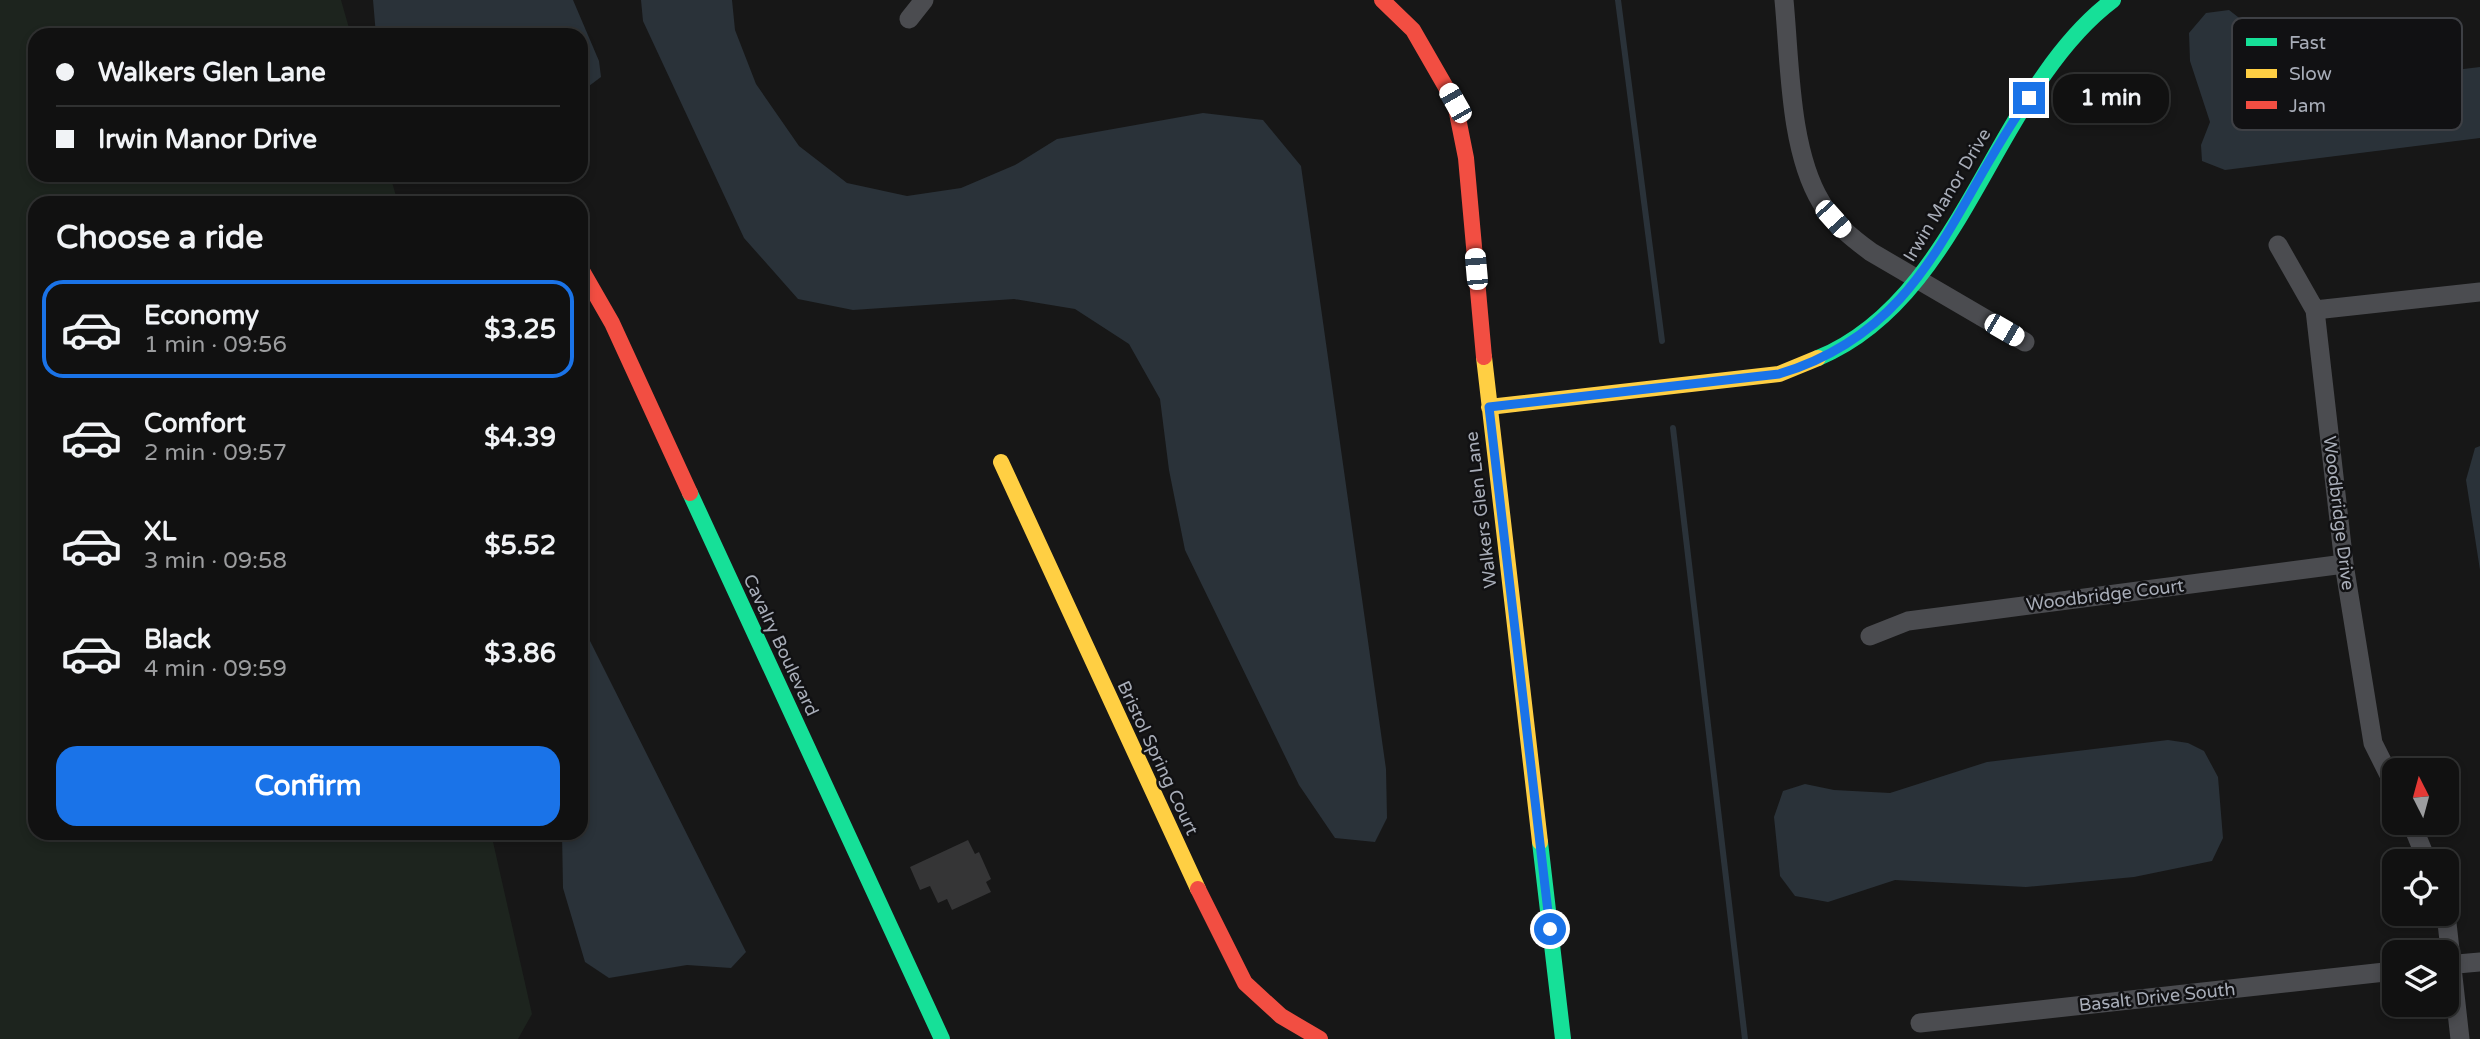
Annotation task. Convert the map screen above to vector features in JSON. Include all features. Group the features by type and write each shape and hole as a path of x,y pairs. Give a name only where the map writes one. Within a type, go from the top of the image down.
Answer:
{"street":[{"path":"909,19 925,0"},
{"name":"Walkers Glen Lane","path":"1382,0 1413,30 1455,103 1465,158 1489,407 1563,1039"},
{"path":"1784,0 1800,147 1813,188 1822,204 1849,236 2025,342"},
{"name":"Irwin Manor Drive","path":"1489,407 1779,374 1816,360 1859,336 1893,308 1918,280 2015,118 2085,20 2113,0"},
{"name":"Woodbridge Drive","path":"2278,245 2315,310 2344,564 2373,743 2382,761"},
{"name":"Cavalry Boulevard","path":"588,281 612,323 942,1039"},
{"path":"2315,310 2480,292"},
{"name":"Bristol Spring Court","path":"1001,462 1214,924 1245,983 1281,1016 1320,1039"},
{"name":"Woodbridge Court","path":"1870,636 1908,621 2344,564"},
{"path":"2459,964 2480,962"},
{"name":"Basalt Drive South","path":"1920,1023 2382,972"},
{"path":"2457,1017 2460,1039"}],"shaded area":[{"path":"0,0 341,0 349,28 28,28 28,182 392,182 396,196 28,196 28,840 493,840 532,1014 518,1039 0,1039"},
{"path":"373,0 573,0 585,28 375,28"},
{"path":"641,0 732,0 735,30 756,84 799,146 847,183 907,196 961,188 1015,165 1057,139 1203,113 1263,120 1301,166 1386,769 1387,818 1375,842 1335,838 1299,785 1185,550 1169,470 1160,399 1129,344 1075,309 1014,299 853,310 798,299 744,238 643,21"},
{"path":"2229,10 2239,18 2232,18 2232,130 2462,130 2462,69 2480,67 2480,138 2225,170 2202,161 2201,145 2210,122 2190,61 2189,33 2206,13"},
{"path":"588,35 599,61 601,77 588,87"},
{"path":"2480,446 2480,570 2466,480 2475,448"},
{"path":"588,637 746,952 731,968 687,965 609,978 585,962 563,888 562,840 588,840"},
{"path":"2168,740 2188,743 2204,751 2218,777 2223,838 2212,861 2134,877 2026,887 1895,880 1828,902 1795,896 1780,876 1774,817 1783,791 1805,784 1834,790 1890,793 1987,762"}],"building":[{"path":"968,840 975,854 979,852 991,879 986,882 991,892 952,910 947,899 938,903 930,886 920,890 910,867"}],"waterway":[{"path":"1618,0 1662,341"},
{"path":"1673,428 1745,1039"}],"traffic: fast":[{"path":"1818,358 1868,329 1909,289 1944,242 2037,85 2072,39 2113,0"},
{"path":"690,493 942,1039"},
{"path":"1540,842 1563,1039"}],"traffic: slow":[{"path":"1484,357 1540,842"},
{"path":"1489,407 1779,374 1818,358"},
{"path":"1001,462 1198,889"}],"traffic: jam":[{"path":"1382,0 1413,30 1455,103 1466,158 1484,357"},
{"path":"588,281 612,323 690,493"},
{"path":"1198,889 1245,983 1281,1016 1320,1039"}],"route":[{"path":"1550,929 1489,407 1779,374 1816,360 1859,336 1893,308 1918,280 1953,227 2029,98"}]}
